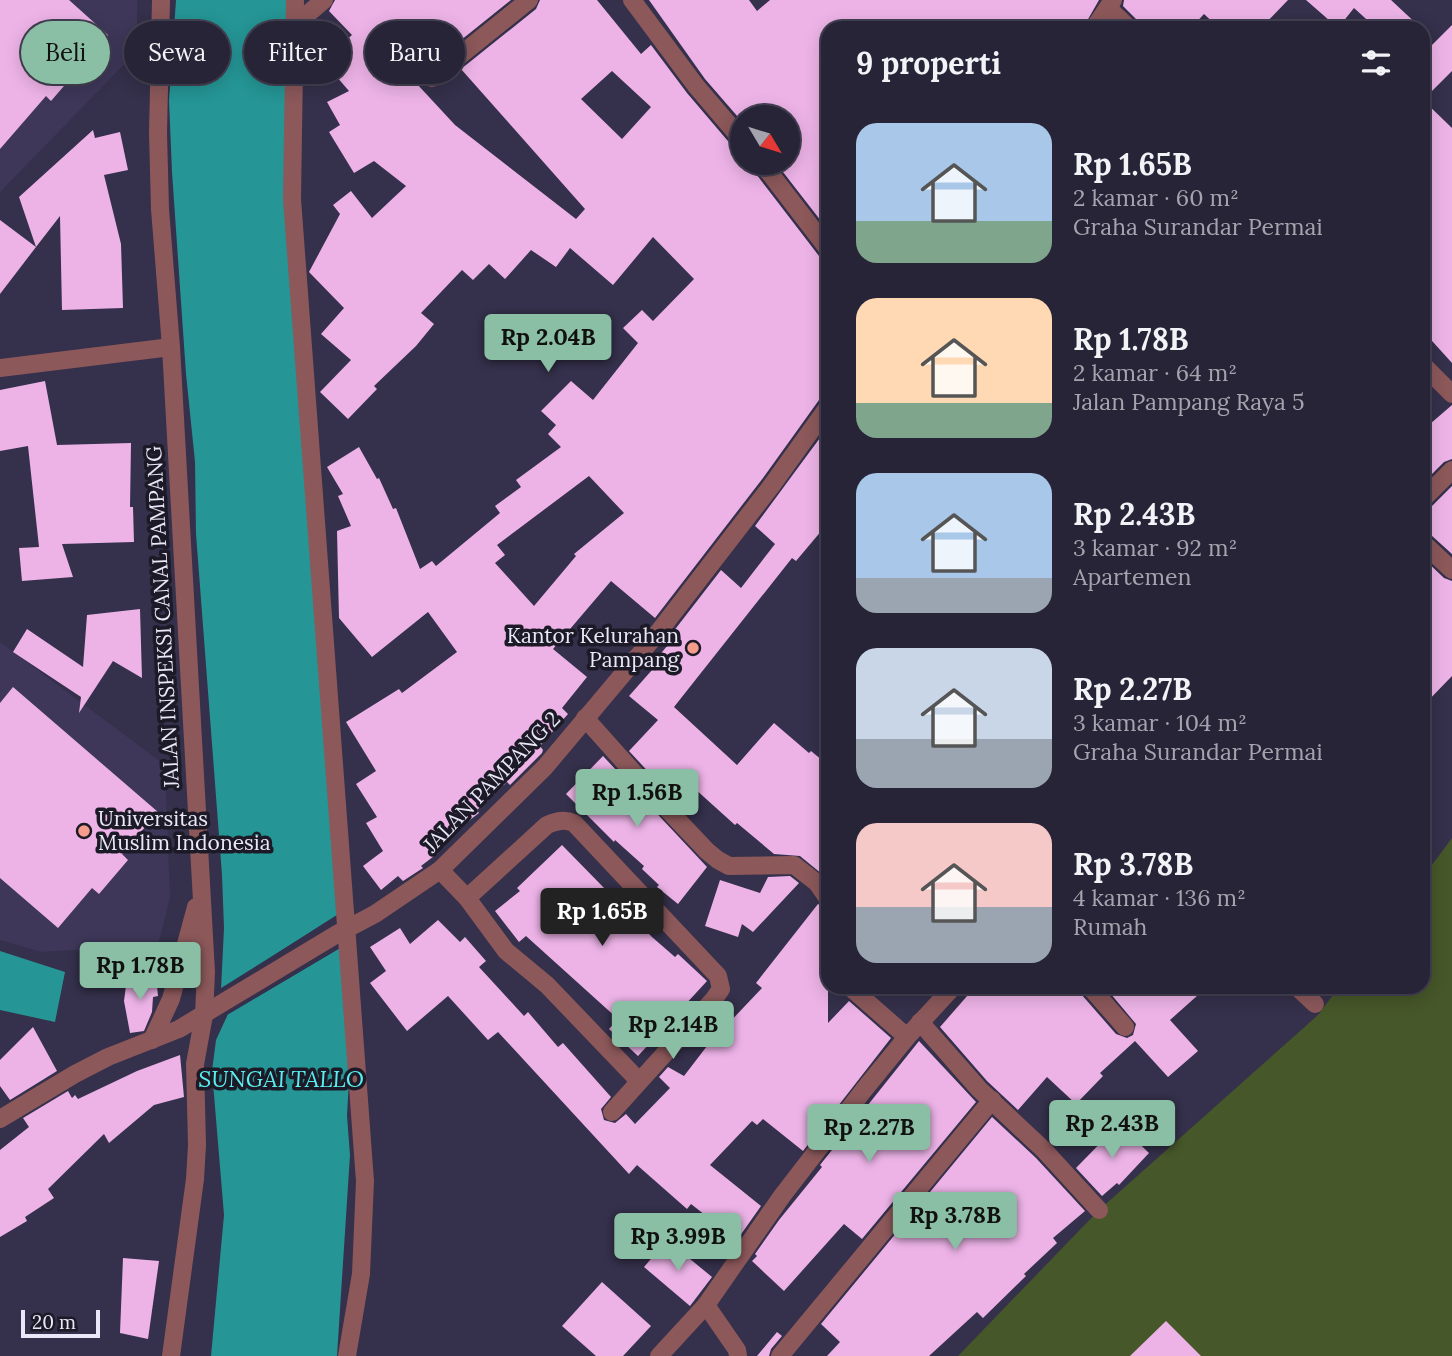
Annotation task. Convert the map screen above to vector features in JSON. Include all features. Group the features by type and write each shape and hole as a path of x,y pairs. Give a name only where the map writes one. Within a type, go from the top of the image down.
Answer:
{"street":[{"name":"JALAN INSPEKSI CANAL PAMPANG","path":"161,0 158,133 160,209 171,347 206,972 204,1014 195,1064 195,1179 171,1356"},
{"path":"295,0 295,21"},
{"path":"300,21 324,0"},
{"path":"465,51 529,0"},
{"path":"632,0 696,86 730,126"},
{"path":"1099,21 1111,4 1124,21"},
{"path":"294,84 292,199 342,932 365,1181 361,1274 347,1356"},
{"path":"771,175 821,240"},
{"path":"0,368 171,347"},
{"path":"1430,372 1452,394"},
{"name":"JALAN PAMPANG 2","path":"0,1119 108,1056 179,1029 386,907 440,870 545,767 660,630 821,417"},
{"path":"1430,492 1452,470"},
{"path":"1430,550 1452,570"},
{"path":"585,718 651,792 718,860 729,866 794,865 821,889"},
{"path":"467,898 547,825 559,820 575,823 721,981 721,989 715,999 612,1112"},
{"path":"440,870 467,898 506,951 547,985 639,1081"},
{"path":"152,1040 172,999 201,890"},
{"path":"858,994 907,1037"},
{"path":"659,1356 706,1305 782,1196 907,1037 947,994"},
{"path":"1096,994 1125,1027"},
{"path":"1304,994 1315,1004"},
{"path":"920,1023 979,1089 1044,1150 1099,1210"},
{"path":"780,1356 992,1100"},
{"path":"706,1305 737,1350 738,1356"}],"shaded area":[{"path":"0,0 137,0 137,21 124,21 124,64 110,79 110,21 21,21 21,84 105,84 0,192"},
{"name":"Universitas Muslim Indonesia","path":"0,642 165,765 170,897 158,945 41,952 0,940"},
{"path":"1452,838 1452,1356 958,1356 1099,1210 1318,1015 1334,994 1430,994 1430,868"}],"water":[{"path":"176,0 288,0 289,21 244,21 244,84 293,84 340,913 221,989 224,928 222,875 196,534 195,462 186,374 169,101 170,84 230,84 230,21 175,21"},
{"name":"SUNGAI TALLO","path":"340,948 349,1079 347,1116 350,1155 337,1356 211,1356 224,1215 212,1071 216,1040 228,1014"},
{"path":"0,951 65,972 55,1022 0,1010"}],"pier":[{"path":"344,911 342,916 222,991 218,990"},
{"path":"341,944 340,948 222,1018 226,1011"}],"building":[{"path":"0,0 69,0 92,21 21,21 21,84 66,84 51,101 46,96 0,149"},
{"path":"335,0 511,0 465,37 465,21 365,21 365,84 417,84 455,125 576,219 585,209 465,74 465,66 536,9 540,0 597,0 641,54 651,45 730,143 730,175 757,175 821,257 821,399 655,618 611,581 553,649 587,677 562,708 568,714 540,746 542,753 510,785 507,782 477,810 479,813 434,847 438,853 421,866 423,868 403,881 398,876 381,890 363,866 383,851 366,823 377,817 356,784 376,771 346,722 399,689 402,693 457,652 428,612 372,657 339,618 337,531 351,526 338,496 343,494 327,467 359,447 377,479 379,478 393,509 396,508 420,569 432,561 436,566 500,513 495,506 521,487 516,480 561,447 548,434 556,425 541,411 571,381 593,400 638,343 623,328 642,310 653,321 694,279 653,237 613,285 570,248 556,267 531,250 505,279 489,264 473,280 462,270 421,313 434,324 416,346 374,386 377,389 348,419 320,392 351,360 321,334 344,308 309,272 340,214 333,205 351,191 372,218 406,186 374,161 354,173 329,132 340,125 327,102 349,91 343,84 351,84 351,21 339,21 329,11","holes":["612,71 651,107 622,139 581,99","589,476 624,513 574,554 576,556 534,606 495,563 505,555 497,545"]},
{"path":"649,0 749,0 757,11 770,0 1099,0 1087,21 821,21 821,221 785,175 800,175 800,105 730,105 730,108 705,79"},
{"path":"1124,0 1288,0 1268,21 1212,21 1204,14 1198,21 1137,21 1123,6"},
{"path":"1306,0 1391,0 1414,21 1368,21 1354,8 1344,21 1330,21"},
{"path":"1452,25 1452,71 1430,93 1430,47"},
{"path":"1430,107 1452,128 1452,363 1430,339"},
{"path":"93,130 95,138 120,132 128,170 104,175 121,244 123,308 62,310 60,216 36,247 19,197"},
{"path":"0,220 36,247 0,294"},
{"path":"45,381 57,445 131,443 130,507 133,507 134,542 62,544 73,577 22,581 19,548 39,547 28,446 0,451 0,390"},
{"path":"1452,405 1452,459 1444,462 1430,476 1430,424"},
{"path":"821,436 821,531 796,561 792,558 674,707 737,765 774,723 809,753 811,751 821,759 821,873 800,856 774,854 737,823 735,825 694,788 679,805 629,751 658,720 629,696 652,670 649,668 676,635 673,632 721,570 741,588 775,544 755,526"},
{"path":"1452,486 1452,554 1430,535 1431,507"},
{"path":"1430,565 1444,578 1452,581 1452,676 1430,699"},
{"path":"140,609 142,678 113,661 79,713 81,697 13,652 27,629 83,667 87,615"},
{"path":"13,687 158,812 122,854 128,860 99,894 92,888 58,928 0,878 0,703"},
{"path":"603,756 707,867 678,904 657,887 659,885 642,869 644,866 615,840 614,842 566,794"},
{"path":"562,845 652,937 675,957 678,954 707,981 638,1056 609,1029 618,1019 526,936 519,942 495,911 520,891 517,888"},
{"path":"790,876 799,883 753,932 742,924 738,937 705,926 720,880 760,893 768,877"},
{"path":"818,904 821,906 821,994 828,994 828,1023 849,1001 891,1038 803,1151 763,1119 757,1125 752,1121 710,1165 761,1206 737,1240 691,1204 687,1209 637,1165 629,1174 498,1032 488,1040 448,996 407,1031 370,983 386,971 370,947 400,928 410,944 438,920 460,942 465,937 486,961 479,967 524,1016 528,1012 558,1047 563,1043 611,1097 601,1109 604,1120 615,1123 626,1114 635,1124 670,1088 659,1077 668,1067 684,1076 707,1046 762,988 756,983"},
{"path":"156,976 158,996 153,997 152,1012 144,1031 130,1033 124,1001 127,978"},
{"path":"969,994 1081,994 1116,1034 1127,1038 1133,1035 1136,1024 1111,994 1199,994 1170,1020 1198,1051 1168,1077 1135,1041 1100,1073 1103,1076 1076,1104 1047,1077 1018,1110 987,1081 940,1027"},
{"path":"33,1027 57,1071 10,1100 0,1086 0,1060"},
{"path":"919,1041 976,1102 862,1239 844,1224 784,1291 752,1261 757,1256 755,1254 822,1167 820,1165"},
{"path":"180,1055 184,1097 154,1105 109,1143 104,1134 48,1189 54,1198 25,1217 27,1221 0,1237 0,1150 29,1127 23,1118 68,1091 72,1098 75,1095 78,1099 137,1071"},
{"path":"992,1117 1036,1158 1085,1211 1053,1238 1057,1243 983,1318 977,1312 929,1356 827,1356 840,1342 821,1324"},
{"path":"1119,1124 1149,1153 1119,1185 1117,1183 1102,1196 1076,1168"},
{"path":"667,1240 712,1277 690,1306 644,1267"},
{"path":"123,1258 159,1261 148,1339 120,1333"},
{"path":"602,1282 651,1326 623,1356 596,1356 562,1326"},
{"path":"1166,1321 1201,1356 1130,1356"},
{"path":"777,1332 782,1336 771,1349 769,1356 757,1356"}],"place":[{"name":"Kantor Kelurahan Pampang","path":"693,648"},
{"name":"Universitas Muslim Indonesia","path":"84,831"}]}
